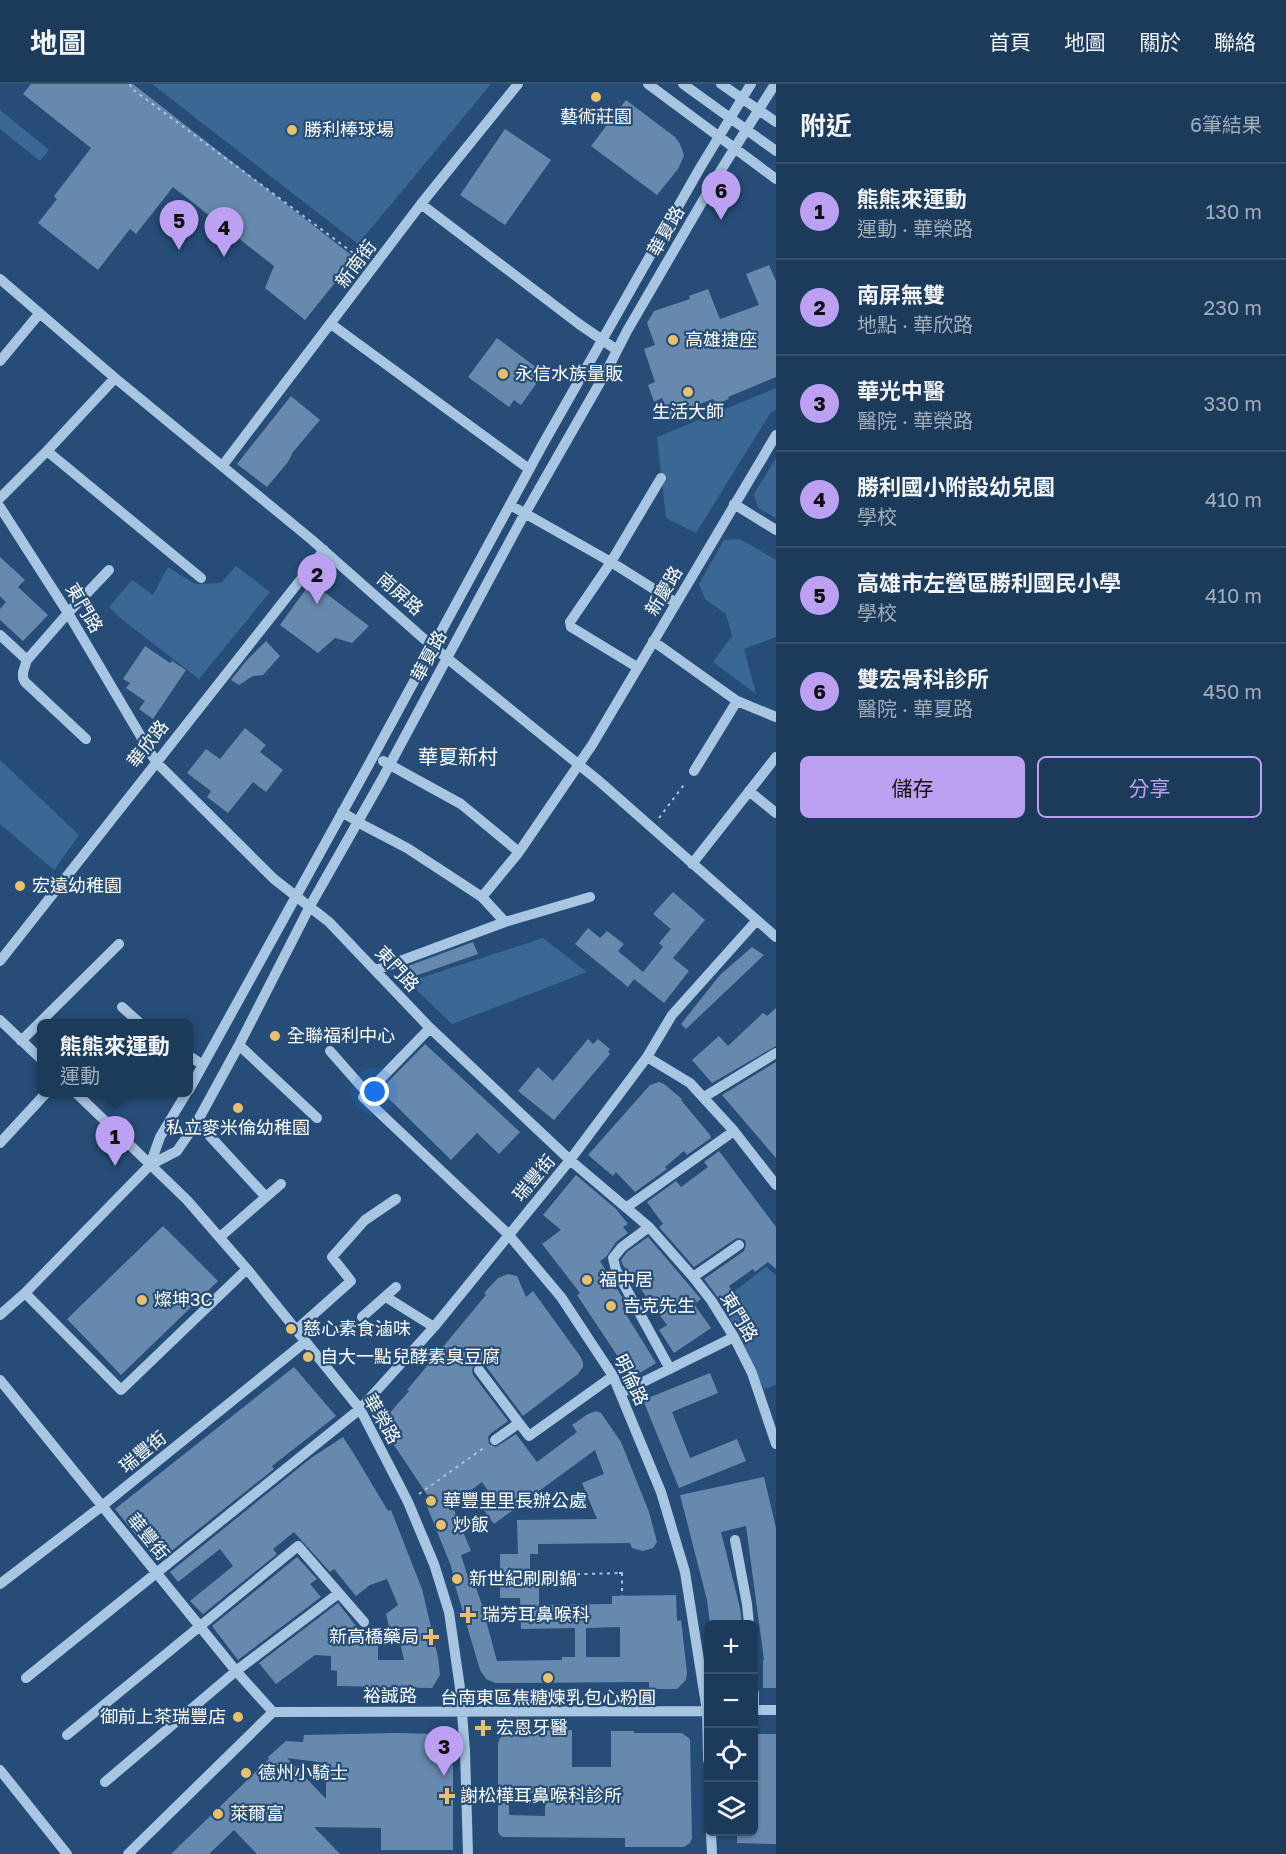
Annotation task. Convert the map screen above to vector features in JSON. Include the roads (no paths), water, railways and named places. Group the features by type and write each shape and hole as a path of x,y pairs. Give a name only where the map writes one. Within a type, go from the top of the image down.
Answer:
{"street":[{"name":"新南街","path":"223,465 421,204 518,84"},
{"path":"648,84 776,179"},
{"path":"683,84 776,151"},
{"path":"721,84 776,122"},
{"name":"華夏路","path":"193,1082 529,469 751,84"},
{"name":"華夏路","path":"150,1165 177,1151 197,1122 310,906 526,513 633,321 775,84"},
{"path":"421,204 617,350"},
{"name":"南屏路","path":"0,279 115,378 324,550 432,646 579,765 776,937"},
{"path":"0,361 39,314"},
{"path":"331,324 529,469"},
{"path":"0,498 47,452 115,378"},
{"name":"新慶路","path":"482,897 519,852 579,765 776,435"},
{"path":"47,452 201,578"},
{"path":"637,667 571,627 570,622 611,562 661,478"},
{"path":"734,504 776,530"},
{"path":"510,505 611,562 676,603"},
{"name":"東門路","path":"0,507 68,613 156,762 274,879 329,922 430,1028 570,1160 649,1227 693,1277 711,1300 734,1337 752,1373 776,1444"},
{"name":"華欣路","path":"0,961 324,550"},
{"path":"86,740 25,682 23,672 27,660 109,570"},
{"path":"0,635 27,660"},
{"path":"653,641 737,701 776,717"},
{"path":"694,771 737,701"},
{"path":"373,757 461,804 519,852"},
{"path":"692,864 776,758"},
{"path":"749,791 776,813"},
{"path":"342,812 407,848 482,897 505,922"},
{"path":"376,970 505,922 590,897"},
{"name":"瑞豐街","path":"26,1678 360,1409 434,1327 570,1160 647,1057 672,1015 757,920"},
{"path":"43,1019 119,944"},
{"path":"122,1007 136,1019"},
{"path":"0,1020 37,1055"},
{"path":"21,1041 37,1025"},
{"path":"365,1095 430,1028"},
{"path":"239,1045 317,1118"},
{"name":"明倫路","path":"330,1051 365,1095 508,1234 561,1297 613,1376 661,1492 686,1572 704,1686"},
{"path":"704,1097 776,1053"},
{"path":"647,1057 690,1083 734,1131 776,1185"},
{"path":"193,1059 203,1065"},
{"path":"0,1143 42,1097"},
{"name":"華榮路","path":"80,1097 187,1200 247,1269 360,1409 408,1502 434,1564 448,1612 462,1712 468,1854"},
{"name":"華夏路","path":"150,1165 160,1137 184,1097"},
{"path":"197,1122 266,1197"},
{"path":"627,1207 734,1131"},
{"path":"0,1315 25,1293 150,1165"},
{"path":"220,1238 281,1184"},
{"path":"296,1330 351,1281 332,1257 365,1220 396,1199"},
{"path":"649,1227 622,1247 613,1258 616,1270 670,1369"},
{"path":"693,1277 739,1245"},
{"path":"25,1293 121,1390 247,1269"},
{"path":"362,1317 396,1287"},
{"path":"386,1297 434,1327"},
{"path":"621,1393 734,1337"},
{"name":"瑞豐街","path":"0,1584 102,1506 305,1342"},
{"path":"479,1370 529,1436 613,1376"},
{"name":"華豐街","path":"0,1380 236,1671 273,1712"},
{"path":"495,1440 519,1423"},
{"path":"735,1540 749,1620"},
{"path":"67,1735 298,1546 364,1622"},
{"path":"105,1782 236,1671 339,1593"},
{"path":"758,1710 776,1710"},
{"name":"裕誠路","path":"273,1712 704,1711"},
{"path":"128,1854 273,1712"},
{"path":"0,1770 67,1854"},
{"path":"711,1836 712,1854"}],"place":[{"name":"藝術莊園","path":"596,97"},
{"name":"勝利棒球場","path":"292,130"},
{"name":"雙宏骨科診所","path":"721,220"},
{"name":"高雄市左營區勝利國民小學","path":"179,250"},
{"name":"勝利國小附設幼兒園","path":"224,257"},
{"name":"高雄捷座","path":"673,340"},
{"name":"永信水族量販","path":"503,374"},
{"name":"生活大師","path":"688,392"},
{"name":"南屏無雙","path":"317,604"},
{"name":"宏遠幼稚園","path":"20,886"},
{"name":"全聯福利中心","path":"275,1036"},
{"name":"私立麥米倫幼稚園","path":"238,1108"},
{"name":"熊熊來運動","path":"115,1166"},
{"name":"福中居","path":"587,1280"},
{"name":"燦坤3C","path":"142,1300"},
{"name":"吉克先生","path":"611,1306"},
{"name":"慈心素食滷味","path":"291,1329"},
{"name":"自大一點兒酵素臭豆腐","path":"308,1357"},
{"name":"華豐里里長辦公處","path":"431,1501"},
{"name":"炒飯","path":"441,1525"},
{"name":"新世紀刷刷鍋","path":"457,1579"},
{"name":"瑞芳耳鼻喉科","path":"468,1615"},
{"name":"新高橋藥局","path":"431,1637"},
{"name":"台南東區焦糖煉乳包心粉圓","path":"548,1678"},
{"name":"御前上茶瑞豐店","path":"238,1717"},
{"name":"宏恩牙醫","path":"483,1728"},
{"name":"德州小騎士","path":"246,1773"},
{"name":"華光中醫","path":"444,1776"},
{"name":"謝松樺耳鼻喉科診所","path":"447,1796"},
{"name":"萊爾富","path":"218,1814"}],"district":[{"name":"華夏新村","path":"458,757"}]}
